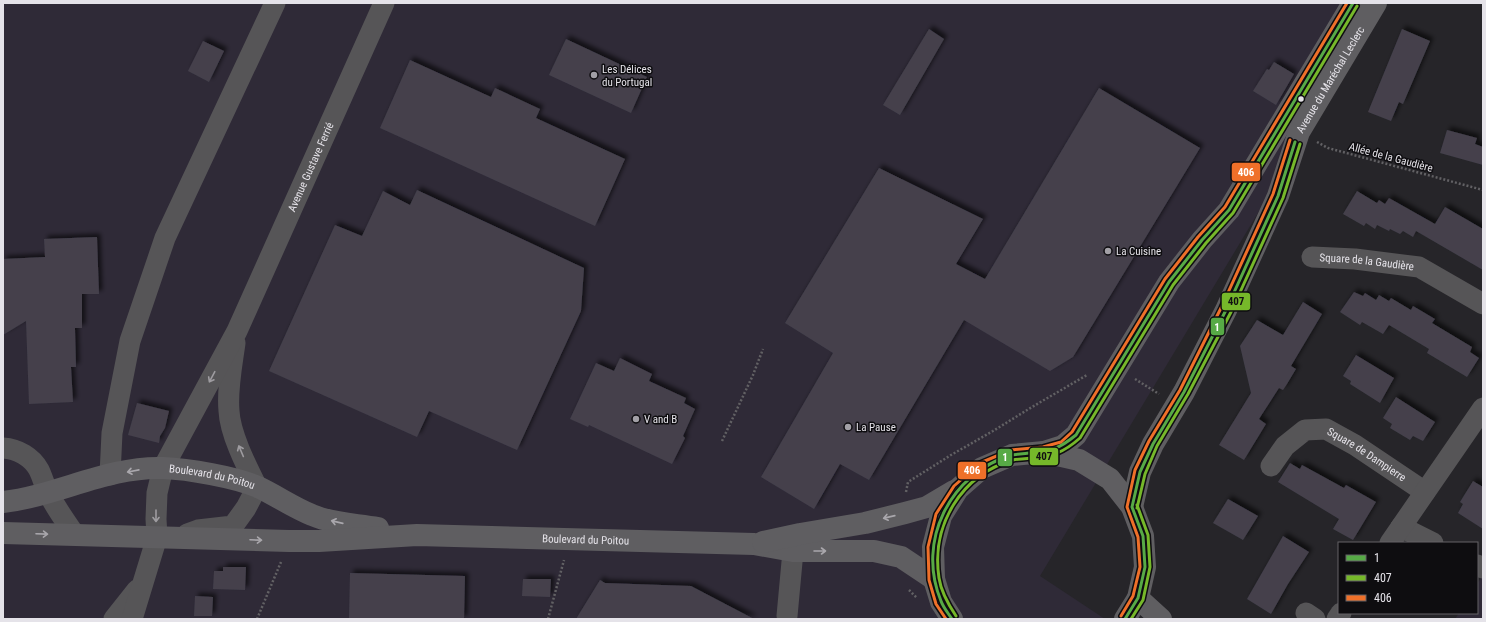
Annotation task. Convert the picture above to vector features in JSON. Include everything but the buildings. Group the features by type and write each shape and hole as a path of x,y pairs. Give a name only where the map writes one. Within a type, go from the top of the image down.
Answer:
{"main road":[{"name":"Avenue du Maréchal Leclerc","path":"1044,452 1063,446 1076,435 1169,282 1202,240 1229,210 1353,3"},
{"name":"Avenue du Maréchal Leclerc","path":"1132,507 1140,472 1153,444 1184,392 1226,310 1278,196 1299,132 1376,3"},
{"path":"952,619 941,602 934,579 933,547 941,516 958,489 982,468 1012,455 1044,452 1079,460 1110,479 1132,507 1143,536 1145,567 1138,598 1125,619"},
{"name":"Boulevard du Poitou","path":"3,502 21,500 110,475 163,468 225,478 257,487 313,516 341,523 417,534"},
{"name":"Boulevard du Poitou","path":"754,544 800,534 865,523 905,513 927,507 958,489"},
{"name":"Boulevard du Poitou","path":"3,533 289,541 319,541 417,534 754,544 793,551 874,551 901,557 934,579"},
{"path":"1138,598 1161,619"}],"street":[{"path":"110,475 112,433 130,341 165,238 275,3"},
{"name":"Avenue Gustave Ferrié","path":"157,537 157,493 163,468 237,330 384,3"},
{"name":"Square de la Gaudière","path":"1312,257 1355,258 1419,267 1483,304"},
{"name":"Avenue Gustave Ferrié","path":"237,330 228,396 229,413 235,436 257,487"},
{"path":"1428,542 1395,535 1483,408"},
{"name":"Square de Dampierre","path":"1272,466 1285,446 1305,430 1326,429 1355,445 1425,492"},
{"path":"3,448 9,448 24,454 38,468 48,493 58,511 75,535"},
{"path":"179,538 198,530 233,526 246,508 257,487"},
{"path":"132,619 157,537"},
{"path":"787,616 793,551"},
{"path":"114,619 143,581"}],"path":[{"name":"Allée de la Gaudière","path":"1299,132 1328,148 1483,190"},
{"path":"722,441 753,375 763,349"},
{"path":"906,497 908,482 1032,406 1091,372"},
{"path":"548,619 562,565 573,539"},
{"path":"257,619 289,541"},
{"path":"904,584 918,599"}],"shaded area":[{"path":"3,3 1384,3 1040,576 1105,619 3,619"},
{"path":"1483,575 1483,619 1455,619 1458,614 1478,614 1478,582"}],"transit line":[{"name":"406","path":"946,619 936,604 929,580 928,547 936,514 954,486 980,463 1011,450 1043,447 1061,442 1072,432 1165,279 1198,237 1225,207 1347,3"},
{"name":"1","path":"952,619 944,608 934,578 933,556 936,533 944,513 955,494 971,477 989,464 1011,455 1054,448 1065,443 1076,435 1169,282 1202,240 1229,210 1353,3"},
{"name":"407","path":"956,616 941,588 938,558 940,539 945,521 954,505 965,490 978,477 995,467 1013,460 1046,456 1057,453 1080,438 1173,285 1206,243 1233,213 1357,6"},
{"name":"406","path":"1121,616 1133,596 1140,567 1138,537 1127,507 1135,470 1149,441 1180,390 1221,308 1273,194 1290,140"},
{"name":"1","path":"1132,507 1140,472 1153,444 1184,392 1226,310 1278,196 1295,142"},
{"name":"407","path":"1137,508 1145,474 1157,446 1188,394 1231,312 1283,198 1300,144"},
{"name":"407","path":"1131,619 1143,600 1150,567 1148,535 1137,505"},
{"name":"1","path":"1125,619 1138,598 1145,567 1143,536 1132,507"}],"place":[{"name":"Les Délices du Portugal","path":"594,75"},
{"name":"La Cuisine","path":"1108,251"},
{"name":"V and B","path":"636,419"},
{"name":"La Pause","path":"848,427"}]}
